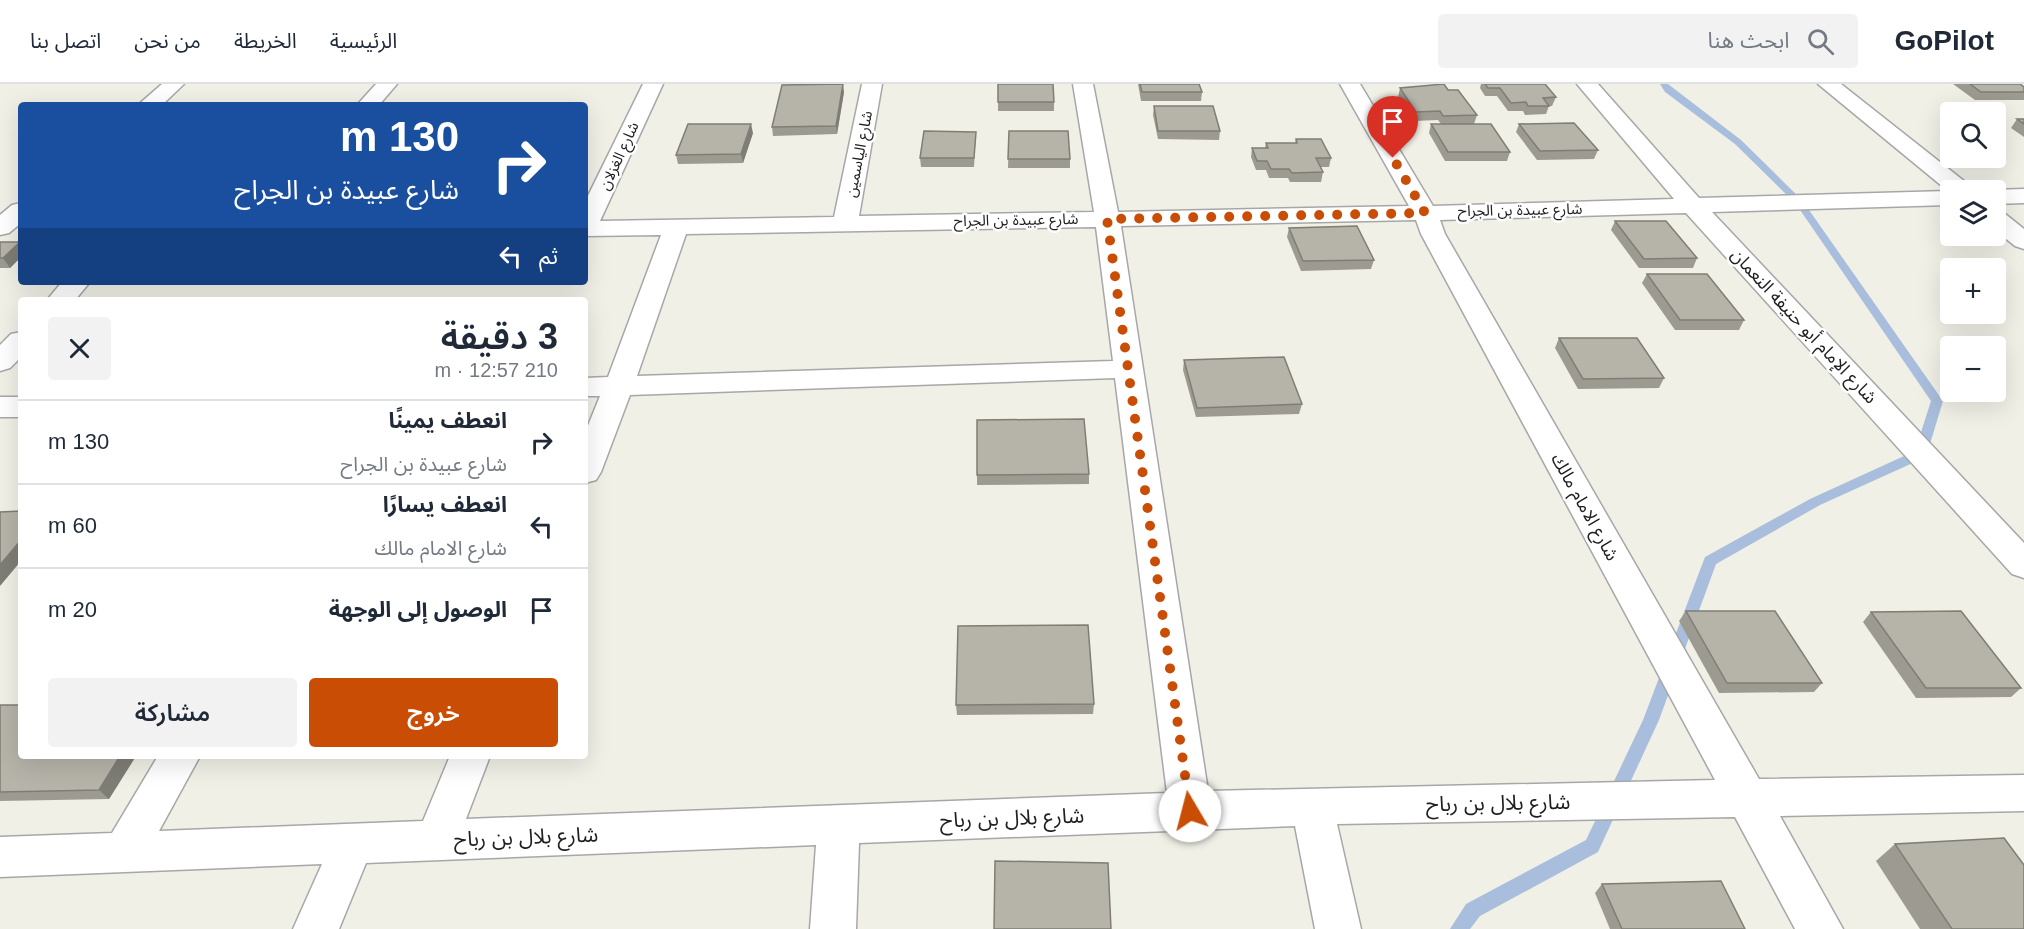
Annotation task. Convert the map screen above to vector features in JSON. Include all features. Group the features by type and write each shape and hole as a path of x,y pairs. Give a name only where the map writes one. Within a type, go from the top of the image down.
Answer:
{"street":[{"path":"153,102 174,84"},
{"path":"371,102 387,84"},
{"name":"شارع الغزلان","path":"588,222 653,84"},
{"name":"شارع الياسمين","path":"845,224 872,84"},
{"path":"1083,84 1107,219 1190,811"},
{"name":"شارع الامام مالك","path":"1350,84 1425,213 1433,234 1820,929"},
{"name":"شارع الإمام أبو حنيفة النعمان","path":"1587,84 1693,206 2024,565"},
{"path":"1828,84 1948,180"},
{"path":"2006,197 2024,196"},
{"name":"شارع عبيدة بن الجراح","path":"588,228 1425,213 1940,198"},
{"path":"0,228 18,213"},
{"path":"2006,227 2024,241"},
{"path":"588,465 620,386 676,228"},
{"path":"0,239 18,239"},
{"path":"63,297 74,285"},
{"path":"0,362 18,343"},
{"path":"588,387 1128,369"},
{"path":"0,407 18,406"},
{"path":"124,852 178,759"},
{"path":"436,840 469,759"},
{"name":"شارع بلال بن رباح","path":"0,857 1312,806 2024,793"},
{"path":"1312,806 1338,929"},
{"path":"833,929 839,825"},
{"path":"316,929 352,843"}],"building":[{"path":"843,84 836,126 772,127 782,85"},
{"path":"998,84 1053,84 1054,102 998,102"},
{"path":"1140,84 1199,84 1202,92 1142,92"},
{"path":"1444,84 1448,90 1458,90 1477,115 1443,116 1440,111 1416,112 1400,88"},
{"path":"1485,84 1545,84 1556,97 1543,98 1549,106 1528,106 1526,102 1511,103 1500,88 1488,88"},
{"path":"1970,84 2020,84 2024,87 2024,92 1981,92"},
{"path":"1154,106 1213,106 1220,131 1158,131"},
{"path":"1574,123 1598,150 1540,151 1519,124"},
{"path":"688,124 751,124 741,154 676,155"},
{"path":"1431,124 1491,124 1510,152 1448,152"},
{"path":"924,131 976,132 974,158 920,158"},
{"path":"1009,131 1068,131 1070,159 1008,159"},
{"path":"1296,139 1321,139 1331,158 1316,158 1323,172 1292,173 1289,169 1271,169 1267,161 1257,161 1252,148 1268,148 1266,143 1297,143"},
{"path":"1615,221 1666,221 1697,258 1644,259"},
{"path":"1357,226 1374,260 1303,261 1289,228"},
{"path":"0,242 18,242 3,258 0,258"},
{"path":"1647,274 1707,274 1744,320 1680,320"},
{"path":"1559,338 1637,338 1664,378 1583,379"},
{"path":"1284,357 1302,404 1197,408 1184,360"},
{"path":"1084,419 1089,474 977,475 977,420"},
{"path":"18,511 18,544 0,565 0,512"},
{"path":"1686,611 1775,611 1822,683 1727,683"},
{"path":"1961,611 2021,688 1926,688 1871,612"},
{"path":"1088,625 1094,704 956,705 958,626"},
{"path":"0,705 18,705 18,759 118,759 99,790 0,792"},
{"path":"2004,838 2024,865 2024,929 1952,929 1895,844"},
{"path":"995,861 1108,863 1111,929 994,929"},
{"path":"1721,881 1745,929 1622,929 1602,884"}],"waterway":[{"path":"1459,929 1473,910 1592,846 1651,720 1710,561 1815,502 1921,454 1937,401 1799,202 1738,142 1668,90 1664,84"}],"route":[{"path":"1190,811 1107,219 1425,213 1393,158"}]}
